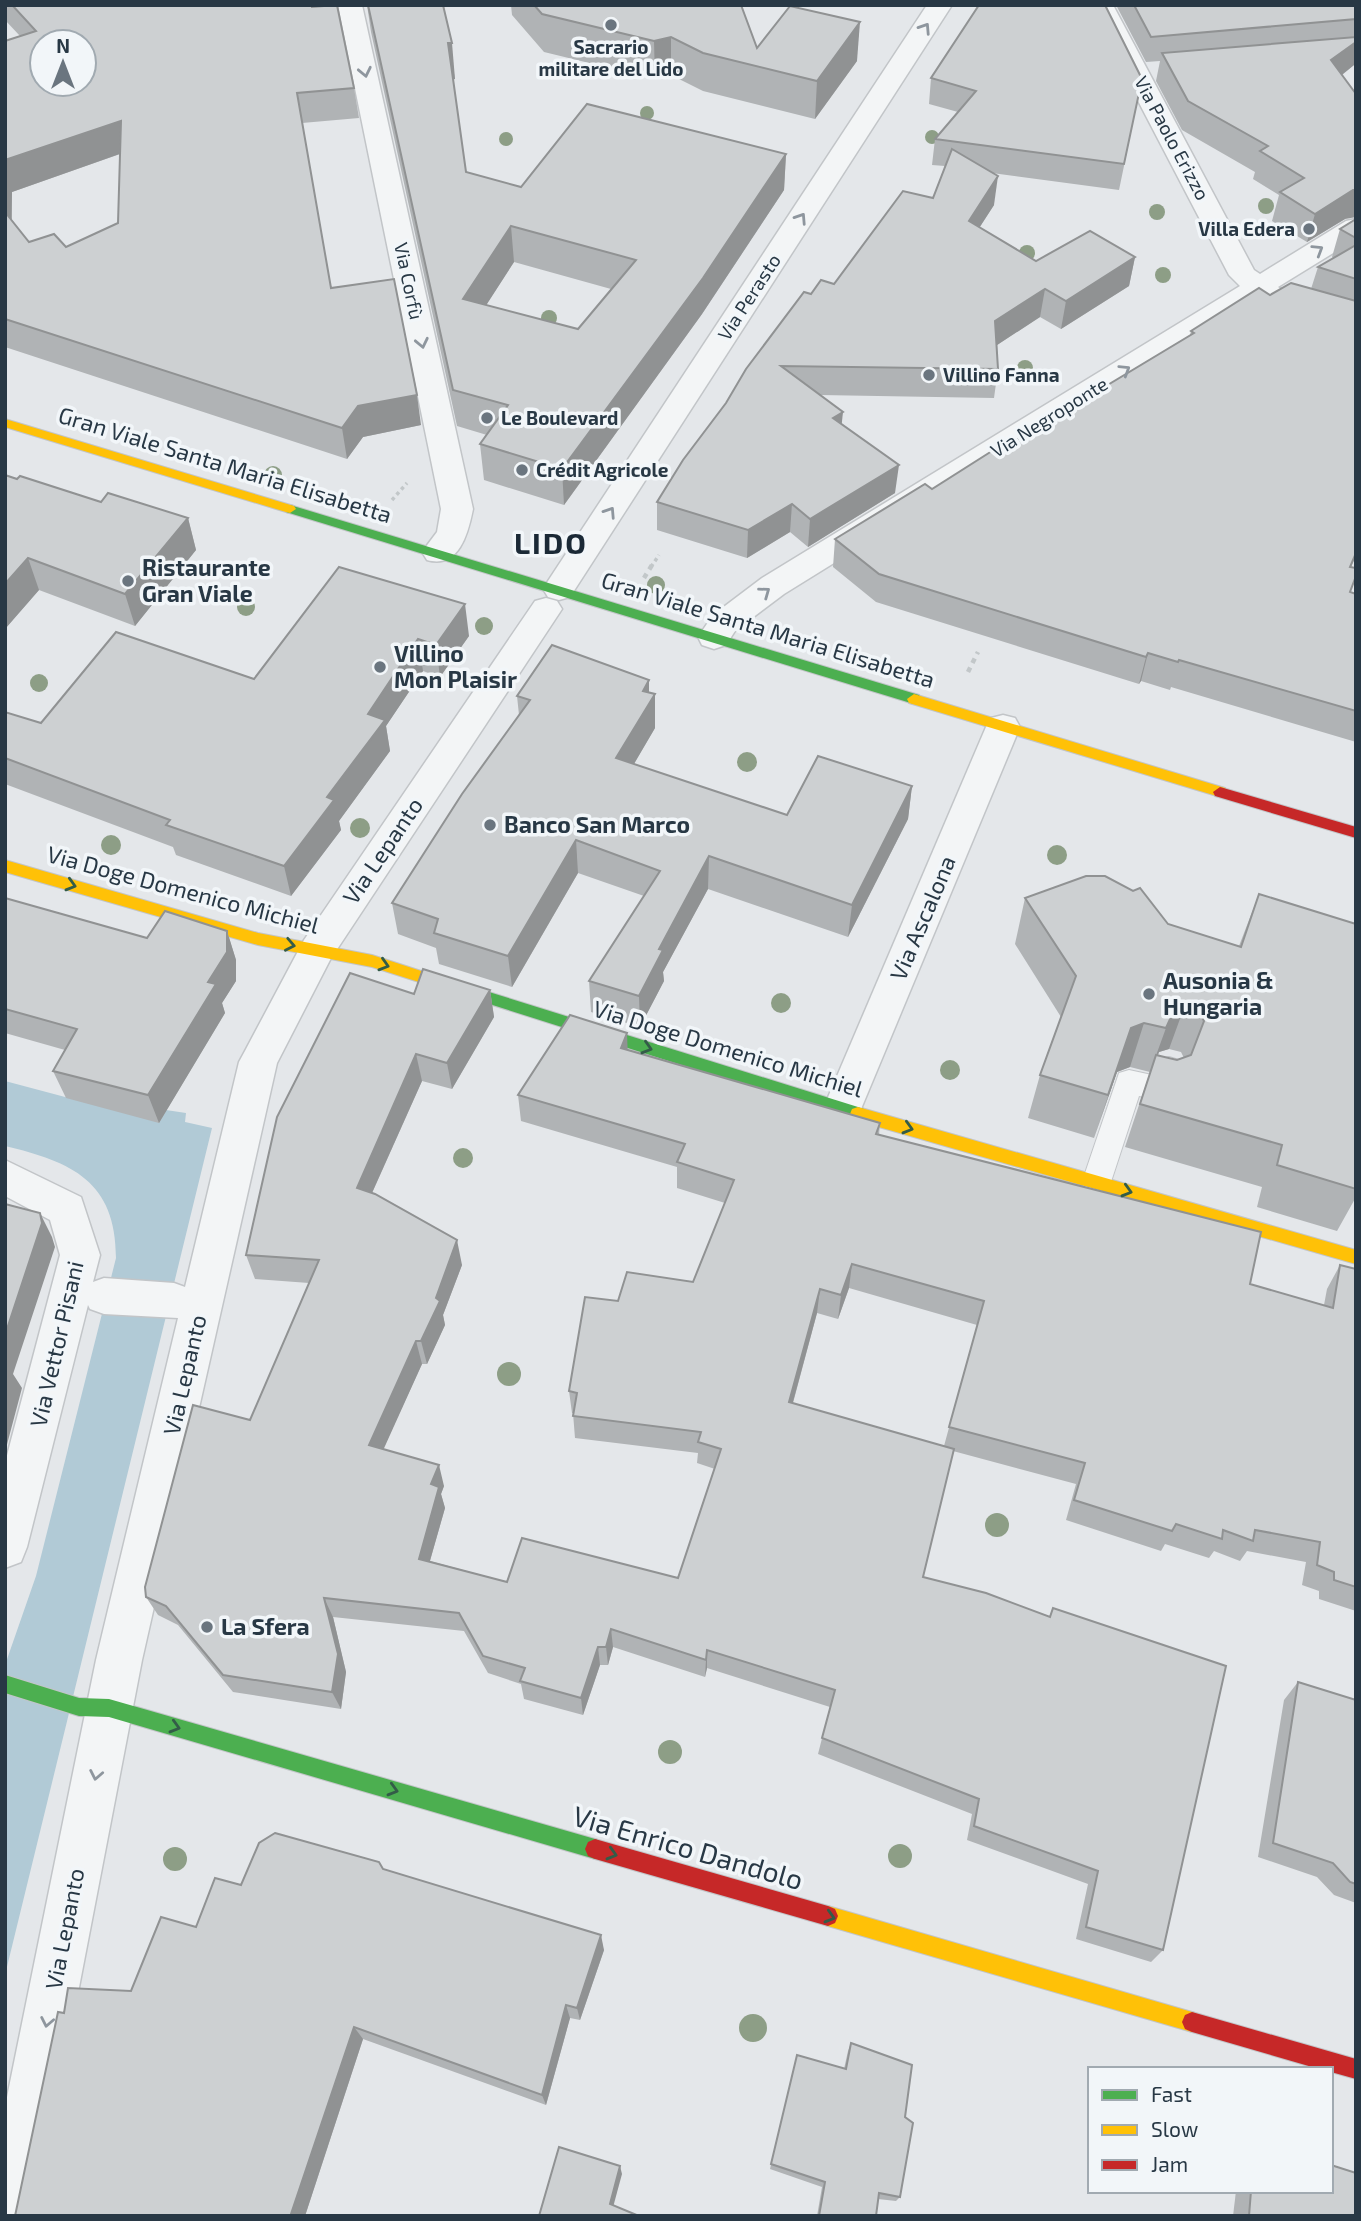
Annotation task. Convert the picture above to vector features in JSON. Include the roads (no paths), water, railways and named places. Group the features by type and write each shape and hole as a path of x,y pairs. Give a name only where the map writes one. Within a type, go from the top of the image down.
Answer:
{"street":[{"name":"Via Corfù","path":"351,5 457,509 452,534 438,552"},
{"name":"Via Perasto","path":"552,599 940,5"},
{"name":"Via Paolo Erizzo","path":"1100,5 1243,275 1275,298 1356,321"},
{"path":"1138,73 1165,71"},
{"name":"Via Negroponte","path":"714,637 724,623 773,586 1356,227"},
{"name":"Gran Viale Santa Maria Elisabetta","path":"5,423 438,552 552,599 714,637 1356,833"},
{"name":"Via Lepanto","path":"9,2216 94,1708 258,1062 317,950 552,599"},
{"name":"Via Ascalona","path":"842,1109 1003,727"},
{"name":"Via Doge Domenico Michiel","path":"5,866 258,939 372,961 842,1109 1356,1257"},
{"name":"Via Vettor Pisani","path":"5,1177 67,1209 80,1255 5,1547"},
{"path":"104,1296 174,1301"},
{"name":"Via Enrico Dandolo","path":"5,1684 1356,2069"}],"lane":[{"path":"1097,1182 1129,1082 1162,1090 1170,1064"}],"water":[{"path":"5,1081 159,1122 166,1110 186,1113 185,1122 212,1128 5,1975 5,1665 36,1576 116,1258 114,1232 108,1210 99,1193 86,1179 51,1159 5,1146"}],"place":[{"name":"Sacrario militare del Lido","path":"611,25"},
{"name":"Villa Edera","path":"1309,229"},
{"name":"Villino Fanna","path":"929,375"},
{"name":"Le Boulevard","path":"487,418"},
{"name":"Crédit Agricole","path":"522,470"},
{"name":"Ristaurante Gran Viale","path":"128,581"},
{"name":"Villino Mon Plaisir","path":"380,667"},
{"name":"Banco San Marco","path":"490,825"},
{"name":"Ausonia & Hungaria","path":"1149,994"},
{"name":"La Sfera","path":"207,1627"}],"district":[{"name":"LIDO","path":"551,544"}]}
